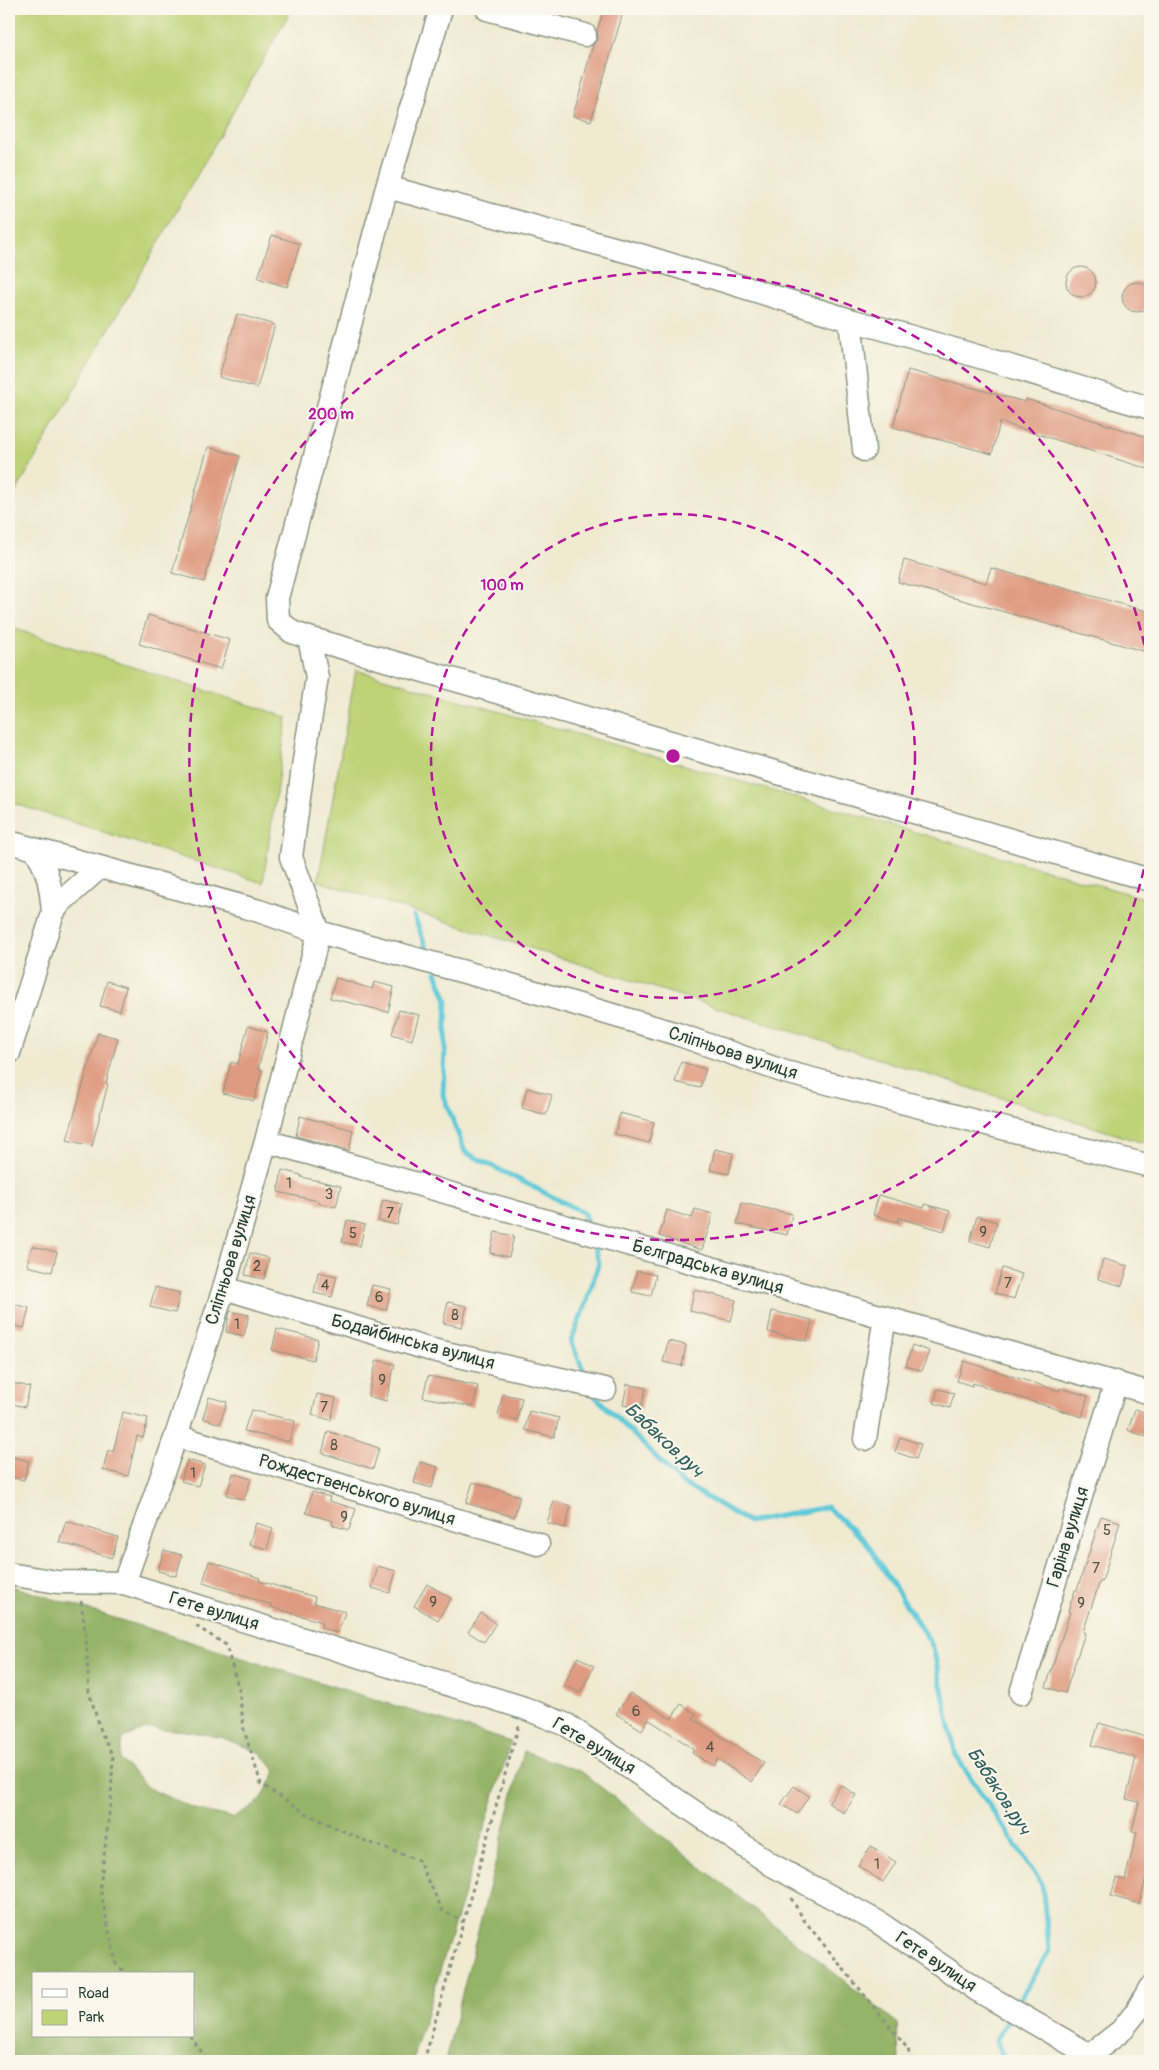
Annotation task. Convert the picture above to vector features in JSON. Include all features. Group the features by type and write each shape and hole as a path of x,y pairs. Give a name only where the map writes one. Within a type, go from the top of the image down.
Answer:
{"street":[{"path":"441,9 386,187 277,598 278,620 292,632 309,638 1150,880"},
{"path":"487,9 585,35"},
{"path":"386,187 640,255 850,320 911,336 1150,408"},
{"path":"850,320 864,450"},
{"path":"309,638 318,678 304,760 291,856 319,932"},
{"name":"Сліпньова вулиця","path":"9,842 259,911 319,932 445,966 677,1034 785,1072 1150,1166"},
{"path":"36,850 47,870 51,885 53,914"},
{"path":"9,1054 53,914 60,903 99,868"},
{"name":"Сліпньова вулиця","path":"124,1583 176,1436 224,1288 266,1141 319,932"},
{"name":"Бєлградська вулиця","path":"266,1141 1150,1392"},
{"name":"Бодайбинська вулиця","path":"224,1288 428,1349 605,1389"},
{"path":"865,1439 885,1317"},
{"name":"Гаріна вулиця","path":"1021,1692 1116,1382"},
{"name":"Рождественського вулиця","path":"176,1436 538,1544"},
{"name":"Гете вулиця","path":"9,1574 57,1582 124,1583 524,1708 567,1725 772,1865 878,1922 977,1990 1090,2056 1121,2031 1137,2011 1150,1988"}],"path":[{"path":"57,1582 82,1601 89,1692 102,1734 113,1756 112,1798 100,1888 116,1964 126,1972"},
{"path":"192,1624 226,1645 239,1690 244,1730 261,1784 308,1814 360,1839 418,1860 443,1911 464,1922"},
{"path":"424,2061 524,1708"},
{"path":"790,1896 804,1920 908,2049 911,2061"},
{"path":"191,2038 208,2061"}],"green space":[{"path":"9,9 292,9 9,504"},
{"path":"9,627 287,717 263,883 9,802"},
{"path":"356,670 1150,900 1150,1145 318,881"},
{"path":"9,1585 511,1742 412,2061 9,2061","holes":["149,1728 186,1731 223,1738 261,1753 276,1772 260,1801 233,1818 195,1809 148,1788 120,1759 123,1738"]},
{"path":"524,1751 582,1772 897,2023 899,2061 445,2061"}],"building":[{"path":"604,9 624,9 591,121 573,116 593,45 598,39 597,31"},
{"path":"272,235 300,244 287,287 258,278"},
{"path":"1081,267 1092,271 1096,282 1092,293 1081,297 1070,293 1066,282 1070,271"},
{"path":"1137,282 1148,286 1152,297 1148,308 1137,312 1126,308 1122,297 1126,286"},
{"path":"237,314 275,325 257,388 219,377"},
{"path":"908,370 1025,402 1026,399 1150,438 1148,469 1000,422 992,454 893,427"},
{"path":"208,447 240,456 204,582 172,573"},
{"path":"904,560 986,583 991,568 1150,612 1150,653 898,582"},
{"path":"148,615 230,640 221,669 139,644"},
{"path":"336,978 372,989 374,982 394,987 388,1012 330,998"},
{"path":"107,981 126,987 120,1011 100,1006"},
{"path":"399,1010 419,1015 412,1040 392,1034"},
{"path":"248,1026 268,1032 258,1069 262,1070 254,1101 223,1093 231,1062 238,1064"},
{"path":"98,1033 118,1038 92,1146 67,1140"},
{"path":"681,1062 706,1069 700,1088 675,1082"},
{"path":"527,1088 552,1095 546,1115 522,1108"},
{"path":"620,1113 654,1122 649,1143 615,1134"},
{"path":"300,1116 353,1130 349,1151 296,1136"},
{"path":"715,1149 733,1153 729,1174 710,1170"},
{"path":"282,1170 301,1175 301,1177 341,1186 336,1207 278,1192"},
{"path":"879,1195 924,1208 925,1204 950,1211 944,1231 899,1218 898,1222 873,1215"},
{"path":"383,1200 402,1204 397,1225 378,1221"},
{"path":"742,1203 792,1214 787,1235 737,1224"},
{"path":"695,1209 713,1214 702,1250 659,1236 667,1210 692,1218"},
{"path":"977,1216 997,1222 990,1247 970,1241"},
{"path":"347,1220 365,1225 360,1246 342,1242"},
{"path":"495,1232 514,1236 509,1257 490,1253"},
{"path":"32,1246 57,1252 52,1272 27,1266"},
{"path":"250,1253 269,1258 264,1279 245,1275"},
{"path":"1103,1259 1128,1266 1122,1286 1098,1279"},
{"path":"1002,1268 1022,1274 1014,1299 995,1293"},
{"path":"637,1271 656,1275 651,1296 632,1292"},
{"path":"318,1272 337,1276 332,1297 314,1293"},
{"path":"372,1285 391,1289 386,1310 367,1306"},
{"path":"155,1287 180,1293 175,1313 150,1307"},
{"path":"694,1290 736,1300 731,1321 690,1311"},
{"path":"448,1302 467,1306 462,1327 443,1323"},
{"path":"9,1303 29,1308 24,1328 9,1324"},
{"path":"230,1311 249,1315 244,1336 226,1332"},
{"path":"772,1311 812,1320 807,1341 768,1332"},
{"path":"277,1329 318,1339 313,1360 272,1350"},
{"path":"668,1341 686,1345 682,1366 663,1362"},
{"path":"912,1345 929,1351 922,1371 906,1366"},
{"path":"377,1360 395,1364 386,1401 368,1396"},
{"path":"964,1361 1059,1391 1060,1388 1088,1396 1082,1417 973,1383 972,1386 957,1381"},
{"path":"428,1376 478,1386 473,1407 423,1397"},
{"path":"9,1382 30,1387 25,1407 9,1403"},
{"path":"627,1384 646,1388 641,1409 623,1405"},
{"path":"938,1389 954,1393 950,1408 934,1403"},
{"path":"317,1394 336,1398 331,1420 312,1415"},
{"path":"503,1394 522,1398 517,1420 498,1415"},
{"path":"209,1397 227,1402 220,1424 203,1418"},
{"path":"1135,1409 1150,1414 1150,1427 1147,1437 1128,1430"},
{"path":"251,1410 295,1421 289,1442 244,1431"},
{"path":"529,1411 559,1418 554,1437 525,1430"},
{"path":"123,1412 148,1418 143,1438 137,1436 128,1476 103,1470 108,1450 113,1452"},
{"path":"328,1431 379,1448 373,1469 322,1453"},
{"path":"900,1437 921,1444 916,1459 895,1452"},
{"path":"9,1456 29,1461 24,1480 9,1477"},
{"path":"187,1460 205,1465 198,1486 181,1481"},
{"path":"420,1462 438,1467 432,1488 414,1483"},
{"path":"233,1473 251,1479 244,1500 227,1495"},
{"path":"473,1482 520,1496 514,1517 466,1503"},
{"path":"312,1492 330,1497 329,1501 356,1509 349,1530 332,1525 333,1521 306,1513"},
{"path":"554,1501 571,1506 565,1528 547,1523"},
{"path":"1101,1516 1120,1522 1102,1582 1100,1581 1083,1632 1085,1633 1065,1693 1046,1687 1070,1612 1068,1611 1075,1590 1077,1590"},
{"path":"66,1521 118,1537 112,1558 59,1542"},
{"path":"256,1523 273,1528 267,1549 249,1544"},
{"path":"164,1550 182,1555 176,1576 158,1571"},
{"path":"209,1561 260,1578 259,1581 315,1597 314,1603 345,1612 338,1633 321,1628 322,1622 271,1607 272,1605 203,1583"},
{"path":"378,1566 396,1571 390,1593 372,1588"},
{"path":"427,1584 451,1598 438,1620 414,1606"},
{"path":"481,1613 496,1623 484,1642 468,1632"},
{"path":"578,1657 594,1666 580,1693 564,1685"},
{"path":"630,1693 671,1719 681,1704 696,1714 693,1719 764,1763 752,1782 717,1759 713,1766 692,1753 694,1749 648,1719 642,1730 616,1714"},
{"path":"1099,1723 1150,1738 1150,1758 1144,1778 1150,1777 1150,1863 1139,1904 1111,1896 1116,1878 1125,1880 1137,1832 1132,1831 1139,1802 1126,1799 1136,1758 1092,1745"},
{"path":"841,1785 856,1795 844,1813 828,1803"},
{"path":"794,1786 809,1796 797,1814 781,1804"},
{"path":"871,1846 896,1862 883,1882 858,1866"}],"waterway":[{"name":"Бабаков.руч","path":"414,916 429,955"},
{"name":"Бабаков.руч","path":"436,972 447,1000 443,1095 465,1152 584,1213 588,1226"},
{"name":"Бабаков.руч","path":"586,1377 571,1341 587,1301 599,1262 593,1242"},
{"name":"Бабаков.руч","path":"595,1396 682,1483 749,1522 827,1507 866,1542 933,1647 956,1756 1042,1884 1049,1951 1017,2005"},
{"name":"Бабаков.руч","path":"1005,2061 996,2040 1011,2015"}]}
